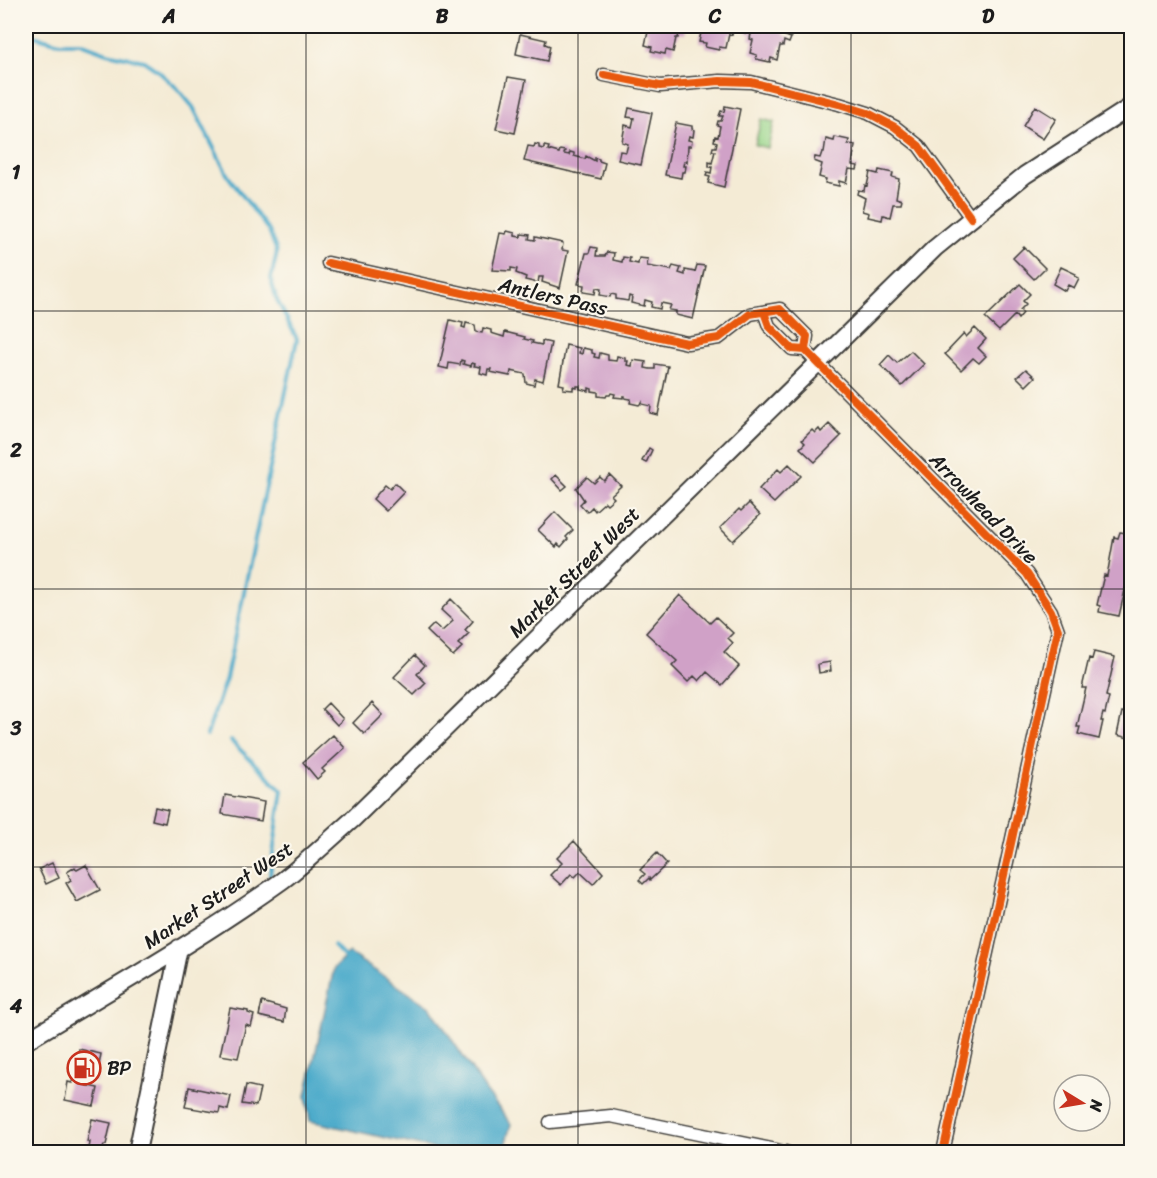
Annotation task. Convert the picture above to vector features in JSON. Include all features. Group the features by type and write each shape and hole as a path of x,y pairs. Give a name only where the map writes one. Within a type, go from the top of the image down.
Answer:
{"main road":[{"name":"Market Street West","path":"26,1041 179,948 283,880 352,820 935,248 1025,175 1131,106"},
{"path":"136,1152 179,948"}],"street":[{"path":"604,75 660,86 720,81 751,82 867,113 895,127 919,146 971,218"},
{"name":"Antlers Pass","path":"328,263 687,343 719,338 750,314 764,312"},
{"path":"805,350 807,336 780,309 764,312 769,326 792,349 805,350 817,362"},
{"name":"Arrowhead Drive","path":"817,362 1027,574 1051,611 1058,630 1035,744 943,1152"},
{"path":"550,1122 611,1116 786,1152"},
{"path":"1130,1152 1131,1146"}],"green space":[{"path":"761,119 774,122 768,148 755,145"}],"water":[{"path":"349,953 431,1008 486,1091 511,1124 503,1152 448,1152 310,1121 306,1096 334,968"}],"building":[{"path":"647,26 679,26 686,29 685,34 679,33 676,38 673,52 666,50 665,54 651,51 652,47 645,45"},
{"path":"700,26 739,27 738,31 733,30 732,35 729,34 726,48 719,47 719,50 705,47 706,43 699,42 702,28"},
{"path":"756,26 785,26 783,35 791,38 789,43 784,41 783,46 780,46 777,60 771,58 770,62 756,59 757,55 750,53 753,40 750,39 751,34 745,33 746,28 755,29"},
{"path":"520,34 546,40 545,44 550,46 547,61 516,54"},
{"path":"508,77 526,80 515,133 496,129"},
{"path":"725,106 740,109 724,187 708,183 710,177 706,176 707,172 711,173 712,167 709,167 709,162 712,163 715,151 712,151 717,142 714,141 715,136 718,137 720,126 717,125 723,116 719,116 721,111 724,112"},
{"path":"1035,106 1056,119 1043,139 1023,126"},
{"path":"629,108 652,113 641,165 618,160 620,151 626,152 628,144 622,142 625,125 632,127 634,118 627,117"},
{"path":"676,123 692,126 694,130 693,137 689,136 688,140 692,141 691,146 688,146 687,162 684,161 683,166 686,166 685,172 682,172 681,178 665,175"},
{"path":"835,137 849,140 848,144 855,145 852,165 858,166 857,170 849,169 846,183 839,181 839,186 825,183 826,179 819,177 822,164 814,161 815,157 820,158 824,152 826,139 834,141"},
{"path":"535,144 539,145 539,148 549,147 548,150 559,153 560,150 565,151 564,154 569,155 570,152 574,153 574,156 585,159 586,156 595,161 595,158 599,159 605,163 601,179 524,161 528,146 534,147"},
{"path":"879,170 893,173 892,177 899,179 896,198 902,200 901,204 893,204 890,217 883,215 882,220 868,217 869,213 862,211 865,198 857,194 858,190 864,191 865,185 867,186 870,172 878,174"},
{"path":"507,231 515,233 515,236 530,235 529,239 535,240 535,237 563,243 562,250 568,251 560,288 542,282 543,277 539,277 538,283 525,280 526,277 516,273 517,269 492,270 500,233 506,234"},
{"path":"591,247 597,248 596,256 605,256 607,252 614,253 613,260 622,262 623,257 630,258 629,262 638,264 639,258 648,259 647,266 671,270 673,266 681,268 679,273 685,275 685,270 695,272 697,265 705,266 693,319 676,315 676,311 669,310 671,305 661,303 660,309 651,307 652,302 645,300 644,306 631,303 632,297 629,296 628,301 616,299 616,295 611,294 610,297 600,295 601,289 596,288 595,294 583,292 584,285 578,284 586,253 589,253"},
{"path":"1024,247 1045,268 1034,279 1013,258"},
{"path":"1061,267 1076,274 1075,276 1079,278 1074,288 1068,285 1065,291 1053,284"},
{"path":"1020,284 1030,294 1023,301 1026,304 1020,310 1023,313 1018,319 1015,315 999,331 985,318"},
{"path":"450,320 463,323 462,327 465,328 466,323 475,325 476,332 482,333 483,328 504,337 505,332 525,337 524,339 533,341 532,343 542,345 542,341 551,343 543,381 535,379 534,385 526,383 525,374 511,371 510,376 490,372 491,369 488,369 487,375 480,373 481,367 474,366 475,364 472,363 471,366 463,364 464,361 461,360 460,365 449,363 448,369 439,367"},
{"path":"975,328 986,339 978,348 986,356 979,363 973,358 961,370 945,354 964,334 966,337"},
{"path":"566,345 580,348 579,353 582,354 583,348 592,350 594,357 599,358 600,353 608,355 608,360 616,361 617,356 625,358 625,361 628,361 627,365 632,366 633,360 646,362 645,368 650,369 655,369 655,364 668,366 658,415 650,413 651,406 642,404 642,402 639,405 630,403 631,399 625,396 623,398 614,397 615,394 611,393 606,397 598,396 598,392 589,388 589,391 580,389 580,386 573,387 573,390 563,389 564,385 559,384"},
{"path":"911,351 924,364 902,386 880,365 889,355 897,363"},
{"path":"1026,369 1035,377 1026,386 1017,377"},
{"path":"829,424 841,436 815,462 800,448 805,443 802,440 812,430 815,433 819,429 821,432"},
{"path":"649,448 652,450 646,463 642,461"},
{"path":"789,464 801,476 774,503 759,489 778,469 781,472"},
{"path":"556,475 567,486 562,490 552,479"},
{"path":"610,475 621,486 611,495 614,498 595,511 592,507 587,512 580,504 584,500 576,488 587,477 594,483 600,477 604,481"},
{"path":"395,483 404,492 386,511 373,499 385,485 390,489"},
{"path":"749,503 760,515 733,541 720,528 739,509 741,511"},
{"path":"555,512 573,530 561,547 558,544 556,547 538,530"},
{"path":"1120,532 1132,534 1132,575 1131,578 1128,577 1119,616 1099,612 1100,606 1097,605 1104,575 1107,576 1114,537 1118,538"},
{"path":"680,595 710,623 716,617 733,633 728,638 733,643 724,652 739,666 722,685 707,672 699,681 694,676 688,682 672,666 677,661 646,633"},
{"path":"451,599 473,621 465,630 469,633 458,644 462,647 453,656 427,631 434,624 442,631 453,621 441,610"},
{"path":"1094,652 1115,657 1099,739 1078,734 1080,727 1077,727 1086,688 1082,688 1089,658 1092,659"},
{"path":"415,655 425,665 417,674 426,683 414,695 394,677"},
{"path":"830,662 831,671 819,673 818,664"},
{"path":"328,703 343,719 337,725 322,709"},
{"path":"372,703 383,715 364,734 353,723"},
{"path":"1122,712 1132,714 1132,739 1117,735"},
{"path":"333,735 345,748 322,769 325,772 317,779 303,762"},
{"path":"225,795 264,802 261,821 222,814"},
{"path":"155,807 168,810 165,823 152,820"},
{"path":"574,841 603,873 593,884 580,872 575,877 571,874 561,885 550,875 562,863 557,858"},
{"path":"657,853 667,864 643,884 639,880 645,874 640,870"},
{"path":"52,863 59,878 46,884 39,869"},
{"path":"86,865 100,890 77,902 66,883 71,880 67,872 75,867 77,870"},
{"path":"262,1002 286,1009 284,1022 259,1016"},
{"path":"230,1008 248,1011 254,1015 251,1027 246,1025 238,1058 220,1055"},
{"path":"79,1049 101,1054 96,1082 80,1079 79,1084 98,1088 94,1106 65,1100 68,1082 72,1083"},
{"path":"246,1085 260,1088 256,1106 242,1104"},
{"path":"189,1087 231,1096 228,1110 220,1108 219,1113 185,1107"},
{"path":"92,1119 111,1123 102,1152 89,1149 90,1142 87,1142"}],"waterway":[{"path":"26,34 60,43 80,43 107,53 144,61 158,71 193,107 228,176 269,231 277,252 271,279 276,298 297,339 226,678 207,735"},
{"path":"231,741 282,790 270,875"},
{"path":"334,946 348,961"}],"cycle path":[{"path":"604,75 660,86 720,81 751,82 868,113 895,127 919,146 971,218"},
{"path":"328,263 687,343 719,338 750,314 780,309 807,336 805,350"},
{"path":"764,312 769,326 792,349 805,350 1027,574 1051,611 1058,630 943,1152"}],"place":[{"name":"BP","path":"84,1068"}]}
